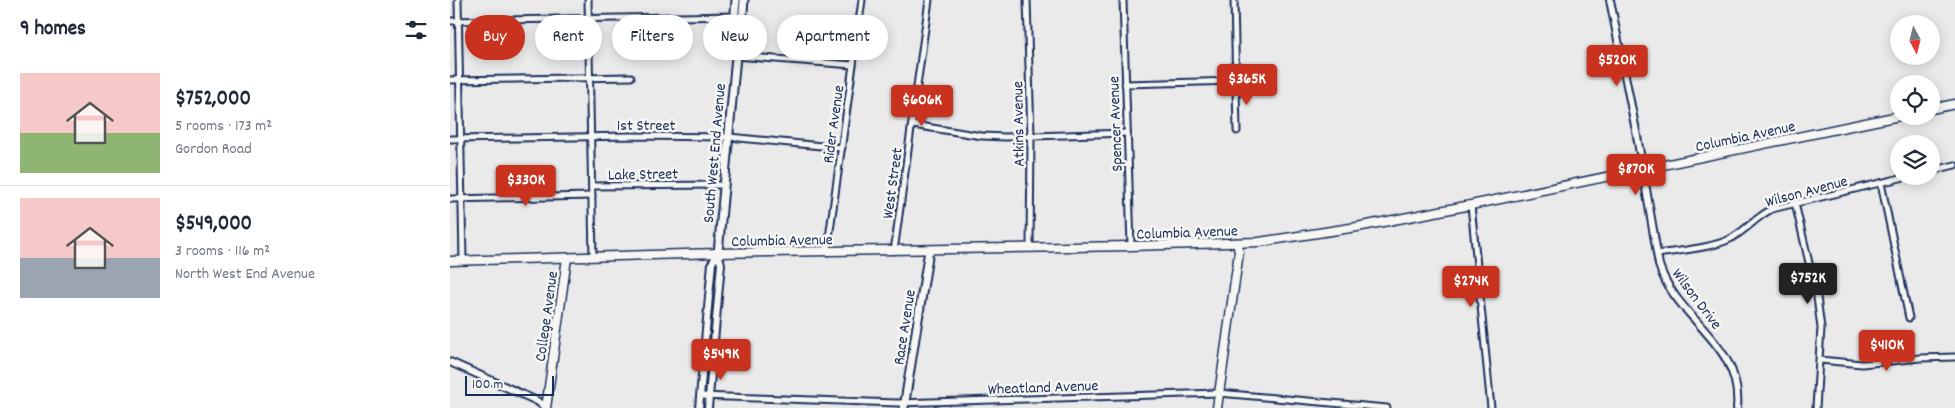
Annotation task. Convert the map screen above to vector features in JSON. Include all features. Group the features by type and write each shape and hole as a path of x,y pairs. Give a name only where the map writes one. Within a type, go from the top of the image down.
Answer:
{"main road":[{"name":"South West End Avenue","path":"736,0 739,15"},
{"name":"South West End Avenue","path":"739,15 744,0"},
{"name":"South West End Avenue","path":"718,253 736,60"},
{"path":"1940,107 1955,104"},
{"name":"Columbia Avenue","path":"463,262 491,259 718,253 894,251 1259,242 1320,233 1471,205 1642,171 1890,118"},
{"path":"1217,408 1239,252 1236,243"},
{"name":"Race Avenue","path":"905,405 929,250"},
{"name":"College Avenue","path":"546,408 567,258"},
{"path":"450,261 463,262"},
{"path":"450,267 463,262"}],"street":[{"path":"458,0 463,262"},
{"path":"588,0 588,15"},
{"name":"Rider Avenue","path":"827,252 862,0"},
{"name":"West Street","path":"894,251 929,0"},
{"name":"Atkins Avenue","path":"1027,0 1031,136 1030,248"},
{"name":"Spencer Avenue","path":"1123,0 1131,246"},
{"path":"1234,0 1237,132"},
{"name":"Wilson Drive","path":"1610,0 1662,274 1666,282 1730,364 1736,382 1737,408"},
{"path":"602,18 703,16"},
{"path":"450,21 535,19"},
{"path":"767,58 853,65"},
{"path":"589,60 593,257"},
{"path":"450,80 630,77"},
{"path":"1125,84 1237,81"},
{"path":"912,125 982,136 1127,133"},
{"name":"1st Street","path":"450,139 729,137 842,148"},
{"path":"1940,169 1955,165"},
{"name":"Wilson Avenue","path":"1657,254 1724,242 1740,233 1765,213 1795,203 1890,181"},
{"path":"1880,183 1910,318"},
{"name":"Lake Street","path":"592,186 724,185"},
{"name":"Lake Street","path":"450,199 592,196"},
{"path":"1795,203 1818,304 1821,328 1816,408"},
{"path":"1471,205 1491,408"},
{"path":"699,408 712,263 718,253"},
{"path":"708,408 721,264 718,253"},
{"path":"1820,360 1862,364 1920,358 1955,357"},
{"path":"450,362 537,401 546,408"},
{"name":"Wheatland Avenue","path":"700,396 905,405 1219,393 1320,405 1387,408"}]}
